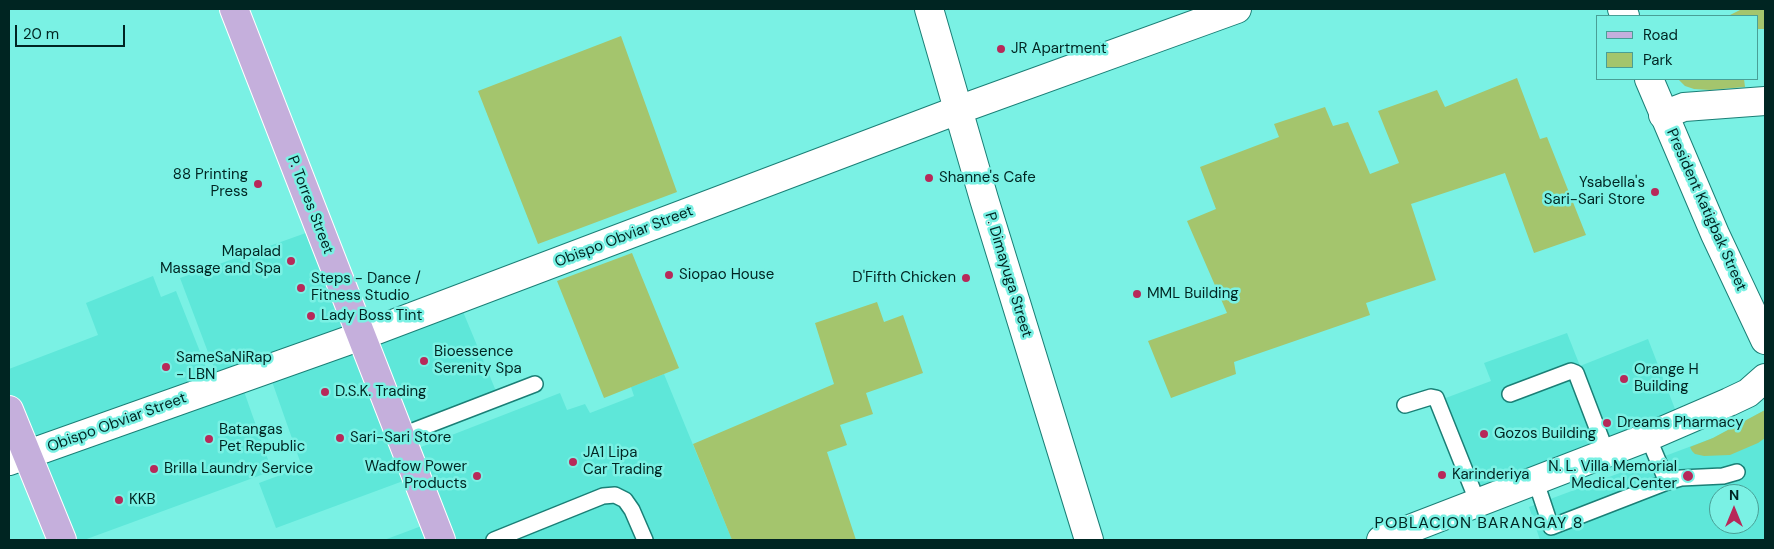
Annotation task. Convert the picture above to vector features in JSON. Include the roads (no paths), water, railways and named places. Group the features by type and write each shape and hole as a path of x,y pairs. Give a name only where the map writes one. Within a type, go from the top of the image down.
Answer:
{"main road":[{"name":"P. Torres Street","path":"234,9 441,540"},
{"path":"9,410 18,458 62,540"}],"street":[{"name":"P. Dimayuga Street","path":"929,9 987,208 1089,540"},
{"name":"Obispo Obviar Street","path":"18,458 361,336 958,110 1237,9"},
{"name":"President Katigbak Street","path":"1649,80 1715,234 1758,310 1765,340"},
{"path":"1663,115 1684,107 1765,101"},
{"path":"1380,540 1648,438 1748,393 1765,378"}],"lane":[{"path":"1510,394 1571,372 1576,373 1607,454"},
{"path":"400,436 535,384"},
{"path":"1405,405 1431,397 1436,398 1478,503"},
{"path":"1648,438 1667,482"},
{"path":"1536,482 1551,527 1667,482 1681,478 1723,476 1737,472"},
{"path":"494,540 603,496 615,495 625,500 632,510 645,540"}],"place":[{"name":"JR Apartment","path":"1001,49"},
{"name":"Shanne's Cafe","path":"929,178"},
{"name":"88 Printing Press","path":"258,184"},
{"name":"Ysabella's Sari-Sari Store","path":"1655,192"},
{"name":"Mapalad Massage and Spa","path":"291,261"},
{"name":"Siopao House","path":"669,275"},
{"name":"D'Fifth Chicken","path":"966,278"},
{"name":"Steps - Dance / Fitness Studio","path":"301,288"},
{"name":"MML Building","path":"1137,294"},
{"name":"Lady Boss Tint","path":"311,316"},
{"name":"Bioessence Serenity Spa","path":"424,361"},
{"name":"SameSaNiRap - LBN","path":"166,367"},
{"name":"Orange H Building","path":"1624,379"},
{"name":"D.S.K. Trading","path":"325,392"},
{"name":"Dreams Pharmacy","path":"1607,423"},
{"name":"Gozos Building","path":"1484,434"},
{"name":"Sari-Sari Store","path":"340,438"},
{"name":"Batangas Pet Republic","path":"209,439"},
{"name":"JA1 Lipa Car Trading","path":"573,462"},
{"name":"Brilla Laundry Service","path":"154,469"},
{"name":"Karinderiya","path":"1442,475"},
{"name":"Wadfow Power Products","path":"477,476"},
{"name":"N. L. Villa Memorial Medical Center","path":"1688,476"},
{"name":"KKB","path":"119,500"}],"district":[{"name":"POBLACION BARANGAY 8","path":"1479,524"}]}
